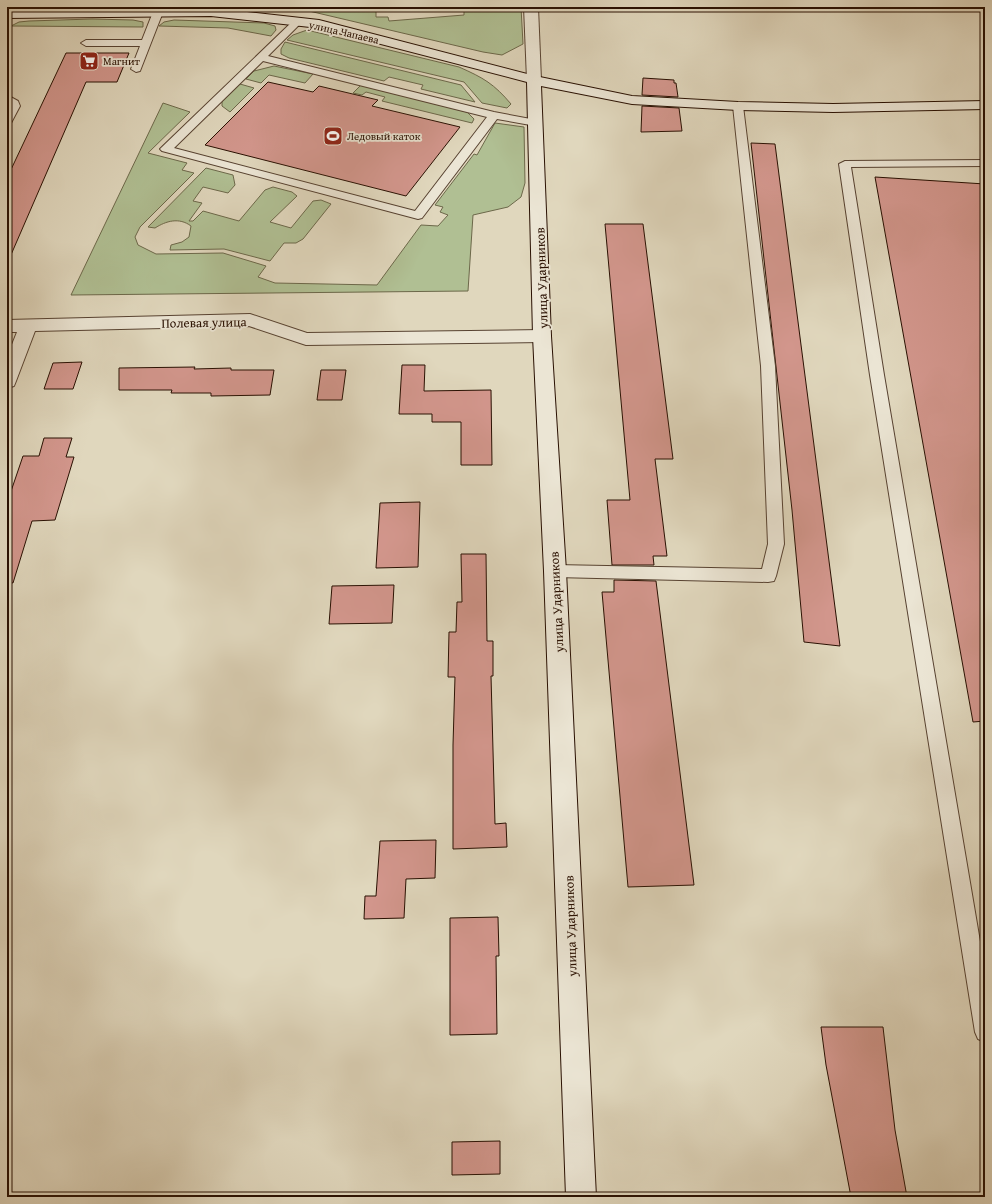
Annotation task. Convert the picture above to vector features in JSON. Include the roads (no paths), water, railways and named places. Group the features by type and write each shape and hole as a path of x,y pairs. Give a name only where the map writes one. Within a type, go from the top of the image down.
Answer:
{"main road":[{"name":"улица Ударников","path":"531,7 542,336 555,571 581,1197"},
{"name":"улица Чапаева","path":"7,14 158,12 212,9 319,24 534,80 632,100 738,106 833,108 985,105"},
{"name":"Полевая улица","path":"7,326 250,320 306,339 542,336"},
{"path":"7,381 28,326"}],"lane":[{"path":"136,69 158,12"},
{"path":"297,22 166,149 418,215 494,115"},
{"path":"86,43 146,43"},
{"path":"260,57 494,115 536,123"},
{"path":"7,98 14,103 15,106 7,121"},
{"path":"555,571 768,576 776,544 768,366 738,106"},
{"path":"985,163 845,164 880,391 985,1032"}],"place":[{"name":"Магнит","path":"89,61"},
{"name":"Ледовый каток","path":"333,136"}]}
